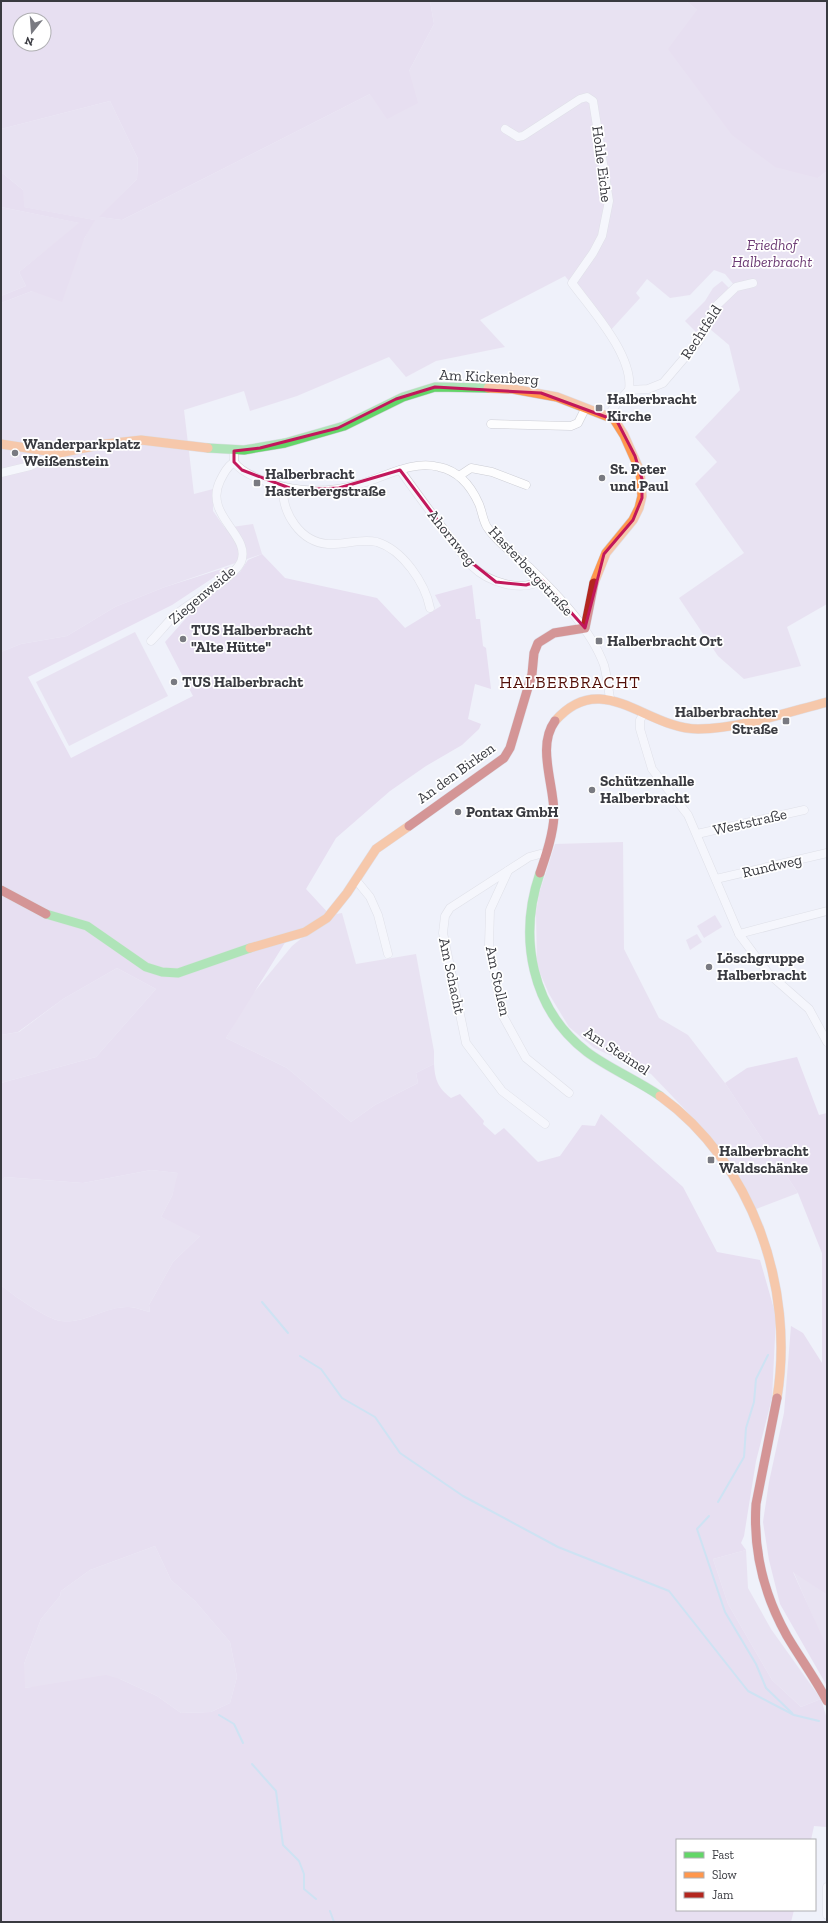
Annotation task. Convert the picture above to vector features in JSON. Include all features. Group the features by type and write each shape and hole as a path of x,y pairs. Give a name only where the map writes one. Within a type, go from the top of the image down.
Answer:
{"street":[{"name":"Hohle Eiche","path":"504,129 518,136 523,136 580,99 587,97 593,101 609,201 602,236 594,253 572,283 625,360 630,379 629,390"},
{"name":"Rechtfeld","path":"629,390 648,390 663,383 698,342 714,308 736,287 753,283"},
{"name":"Am Kickenberg","path":"1,444 60,453 105,444 141,440 234,451 260,448 338,428 353,422 411,392 435,387 527,391 557,397 585,409 608,416"},
{"path":"585,628 590,600 604,554 632,520 642,498 642,479 635,456 618,424 608,416 629,390"},
{"path":"491,424 571,426 578,423 585,409"},
{"path":"234,451 234,462"},
{"path":"1,473 30,466 60,453"},
{"name":"Hasterbergstraße","path":"234,462 242,470 283,487 309,491 339,488 358,484 400,470 429,465 446,469 459,476 470,487 479,504 487,527 542,580 585,628 603,664 610,698"},
{"name":"Ziegenweide","path":"152,641 174,616 232,573 241,561 242,555 239,543 232,529 217,507 215,499 216,491 227,467 234,462"},
{"path":"459,476 471,468 492,472 526,485"},
{"name":"Ahornweg","path":"400,470 472,566 496,582 526,585 537,583 542,580"},
{"path":"283,487 282,500 294,525 310,538 328,544 364,541 376,542 384,545 403,558 427,594 430,608"},
{"name":"An den Birken","path":"1,890 43,913 87,926 142,964 154,970 170,973 178,973 228,955 305,932 327,918 356,880 376,849 504,758 510,748 526,695 538,643 554,633 585,628"},
{"name":"Am Steimel","path":"610,698 595,698 573,705 561,714 552,726 546,756 554,818 546,855 534,894 530,938 534,974 554,1017 574,1041 598,1059 662,1097 687,1120 720,1157 744,1198 762,1235 768,1252 777,1292 781,1348 779,1390 757,1492 755,1537 762,1575 769,1598 788,1636 827,1701"},
{"path":"610,698 622,701 667,724 683,728 705,728 736,724 827,702"},
{"path":"644,713 640,720 640,729 652,769 688,816 739,934 768,973 809,1009 827,1042"},
{"name":"Weststraße","path":"697,834 804,810"},
{"name":"Rundweg","path":"716,879 827,853"},
{"name":"Am Schacht","path":"545,1124 502,1091 466,1043 442,933 445,916 450,908 534,855 546,855"},
{"name":"Am Stollen","path":"508,871 490,910 489,945 503,1016 526,1058 569,1093"},
{"path":"356,880 370,897 378,915 388,954"},
{"path":"739,934 827,911"},
{"path":"827,1886 827,1915"}],"highlighted area":[{"path":"435,387 541,393 617,421 635,456 642,479 642,498 633,520 604,554 585,628 542,580 526,585 496,582 467,559 400,470 339,488 295,490 242,470 234,462 234,451 260,448 338,428 396,399"}],"green space":[{"name":"Friedhof Halberbracht","path":"430,1 686,1 697,10 818,178 827,171 827,604 787,627 801,666 744,679 718,656 679,598 744,553 695,484 717,462 695,437 740,390 729,345 704,324 696,332 685,321 705,301 713,288 722,281 730,289 734,285 725,274 714,270 690,295 670,298 647,279 636,293 640,298 609,332 565,276 480,320 505,347 436,361 406,377 389,357 297,396 250,411 244,391 184,410 194,494 213,489 213,511 225,528 253,524 262,554 165,587 115,607 67,636 21,644 1,652 1,303 32,291 84,239 94,220 23,207 23,190 1,172 1,129 110,101 138,159 137,179 100,217 122,220 370,94 409,71 434,24"},
{"path":"1,207 80,223 19,272 26,286 1,296"},
{"path":"135,632 168,696 69,746 36,682"},
{"path":"623,842 624,949 659,1018 688,1035 725,1083 798,1193 756,1209 696,1121 651,1074 594,1048 569,1027 549,994 537,966 536,913 539,894 555,844"},
{"path":"342,913 356,964 416,954 434,1051 434,1064 416,1073 418,1083 375,1105 351,1122 287,1068 226,1038 250,997 292,946 330,915"},
{"path":"715,915 722,927 704,938 697,926"},
{"path":"697,934 702,942 690,950 686,940"},
{"path":"117,968 156,989 96,1057 1,1083 1,1035 19,1032 63,999"},
{"path":"151,1170 179,1173 172,1196 161,1217 201,1235 173,1262 149,1305 150,1312 132,1307 121,1307 79,1320 55,1320 39,1312 1,1285 1,1181 5,1177 83,1183"},
{"path":"155,1546 171,1580 195,1601 230,1642 237,1677 230,1703 211,1712 181,1713 157,1696 120,1679 24,1688 24,1664 41,1619 60,1596 61,1591 90,1570"},
{"path":"746,1550 748,1588 771,1629 821,1699 801,1707 772,1680 728,1604 713,1559"},
{"path":"793,1571 827,1595 827,1647 826,1647"}],"shaded area":[{"path":"1,1 430,1 434,24 409,71 418,103 387,119 370,94 122,220 99,217 137,179 138,159 110,101 1,129"},
{"path":"686,1 827,1 827,171 818,178 775,167 732,135 668,49 697,10"},
{"path":"1,172 23,190 24,207 95,220 84,239 62,302 32,291 1,303 1,296 26,286 19,272 79,223 1,207"},
{"path":"262,554 285,578 377,598 405,628 441,606 435,595 472,585 476,619 480,619 483,646 486,648 491,689 475,684 468,719 481,724 479,729 462,745 426,766 390,791 336,838 306,889 330,915 286,941 226,1038 287,1068 351,1122 375,1105 418,1083 416,1073 434,1064 435,1075 443,1091 451,1098 460,1094 484,1121 483,1124 495,1135 504,1128 538,1162 560,1156 582,1125 595,1126 601,1114 683,1187 717,1252 760,1260 776,1316 772,1398 756,1461 744,1536 741,1543 746,1550 713,1559 728,1604 772,1680 801,1707 821,1699 827,1719 827,1827 814,1826 811,1839 676,1839 676,1911 794,1911 791,1922 1,1922 1,1285 39,1312 55,1320 79,1320 120,1307 132,1307 150,1312 149,1305 173,1262 200,1236 161,1217 172,1196 178,1173 151,1170 83,1183 5,1177 1,1181 1,1083 96,1057 156,989 117,968 63,999 18,1032 1,1035 1,652 21,644 67,636 115,607 165,587 231,566 172,605 28,677 71,758 193,696 165,642 195,608 240,572 248,560","holes":["155,1546 171,1580 195,1601 230,1642 237,1677 230,1703 211,1712 181,1713 157,1696 120,1679 106,1675 25,1688 24,1664 41,1619 60,1596 61,1591 90,1570"]},
{"path":"797,1057 819,1115 827,1113 827,1595 793,1572 827,1647 827,1686 780,1604 769,1560 763,1522 769,1482 784,1413 791,1326 803,1333 822,1363 822,1253 798,1193 725,1083 747,1068"}],"waterway":[{"path":"262,1302 288,1333"},
{"path":"718,1502 744,1457 746,1428 754,1402 756,1379 768,1355"},
{"path":"300,1356 321,1369 342,1398 375,1417 400,1453 463,1496 558,1547 669,1591 748,1691 794,1715 819,1721"},
{"path":"709,1516 697,1529 725,1612 756,1664 766,1688 792,1713"},
{"path":"219,1715 234,1724 243,1743"},
{"path":"252,1764 276,1791 283,1845 299,1861 304,1874 304,1889 316,1899"},
{"path":"330,1911 334,1922"}],"traffic: fast":[{"path":"208,448 244,450 285,443 344,426 403,397 435,387 488,388"},
{"path":"540,873 533,897 530,922 530,946 534,970 542,993 553,1015 568,1035 587,1052 660,1096"},
{"path":"46,914 87,926 146,967 162,972 178,973 250,948"}],"traffic: slow":[{"path":"488,388 513,389 557,397 614,419 624,435 640,471 642,496 639,508 633,520 606,553 594,583"},
{"path":"1,444 59,453 105,444 141,440 208,448"},
{"path":"555,721 573,706 590,699 607,700 625,705 660,720 679,726 698,729 747,723 827,702"},
{"path":"250,948 305,932 327,918 347,893 376,849 409,826"},
{"path":"660,1096 692,1124 720,1156 743,1192 760,1231 772,1272 779,1314 781,1356 777,1398"}],"traffic: jam":[{"path":"409,826 504,758 510,748 532,674 534,653 538,643 554,633 585,628 594,583"},
{"path":"540,873 549,845 554,816 554,804 548,767 547,743 550,731 555,721"},
{"path":"1,890 46,914"},
{"path":"777,1398 756,1504 756,1538 758,1555 766,1588 779,1620 787,1636 818,1684 827,1701"}],"place":[{"name":"Halberbracht Kirche","path":"599,408"},
{"name":"Wanderparkplatz Weißenstein","path":"15,453"},
{"name":"St. Peter und Paul","path":"602,478"},
{"name":"Halberbracht Hasterbergstraße","path":"257,483"},
{"name":"TUS Halberbracht \"Alte Hütte\"","path":"183,639"},
{"name":"Halberbracht Ort","path":"599,641"},
{"name":"TUS Halberbracht","path":"174,682"},
{"name":"Halberbrachter Straße","path":"786,721"},
{"name":"Schützenhalle Halberbracht","path":"592,790"},
{"name":"Pontax GmbH","path":"458,812"},
{"name":"Löschgruppe Halberbracht","path":"709,967"},
{"name":"Halberbracht Waldschänke","path":"711,1160"}],"district":[{"name":"HALBERBRACHT","path":"570,682"}]}
